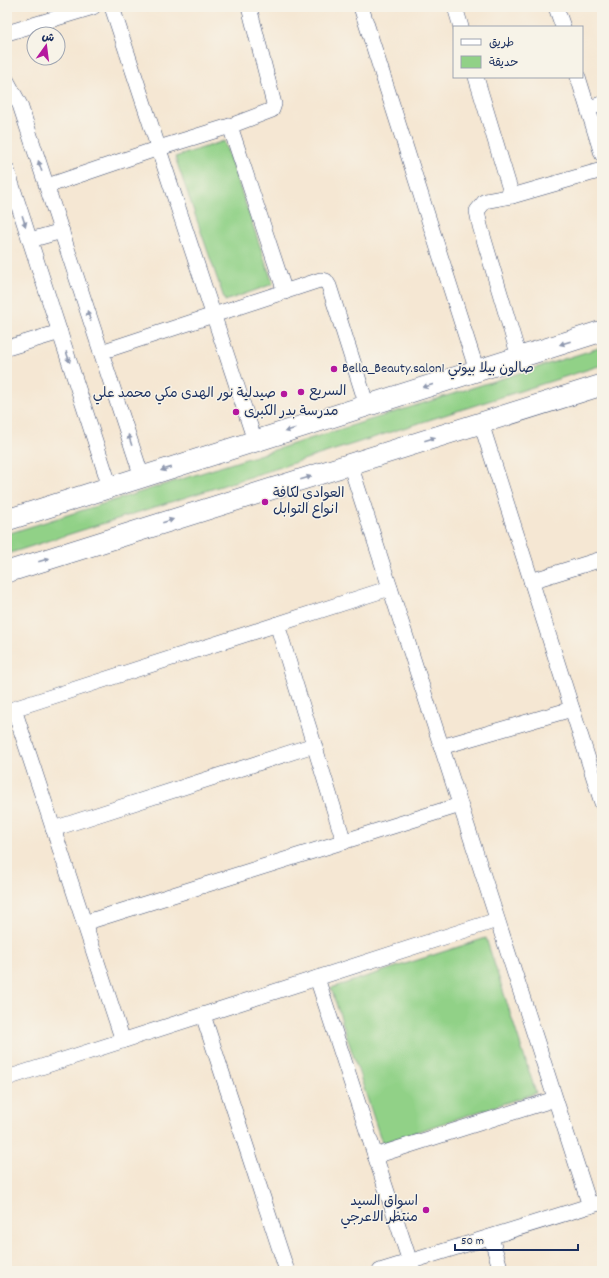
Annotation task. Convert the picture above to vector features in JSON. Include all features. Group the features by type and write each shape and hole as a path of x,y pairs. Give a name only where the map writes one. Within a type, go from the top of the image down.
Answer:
{"main road":[{"path":"7,520 602,331"},
{"path":"7,572 602,385"}],"street":[{"path":"7,33 93,7"},
{"path":"112,7 255,441"},
{"path":"47,186 159,148 230,126 272,110 274,104 249,7"},
{"path":"360,7 477,371"},
{"path":"455,7 461,26"},
{"path":"556,7 562,26"},
{"path":"476,78 512,196"},
{"path":"579,78 595,106 602,154"},
{"path":"7,81 20,105 142,477"},
{"path":"230,126 285,292"},
{"path":"7,170 10,187 30,240 110,487"},
{"path":"520,357 480,226 477,211 486,201 512,196 602,170"},
{"path":"30,240 62,231"},
{"path":"101,352 320,280 326,281 329,286 367,406"},
{"path":"7,348 60,332"},
{"path":"481,423 602,803"},
{"path":"350,464 555,1099 596,1204 380,1271"},
{"path":"531,581 602,559"},
{"path":"123,1040 53,829 10,710 390,588"},
{"path":"277,624 344,842"},
{"path":"441,747 572,709"},
{"path":"53,829 314,745"},
{"path":"84,923 460,805"},
{"path":"7,1078 497,920"},
{"path":"317,978 410,1262"},
{"path":"203,1014 286,1271"},
{"path":"375,1156 555,1099"},
{"path":"491,1237 501,1271"}],"green space":[{"path":"224,141 273,284 225,301 175,157"},
{"path":"602,347 602,365 7,554 7,534"},
{"path":"486,938 536,1093 382,1143 331,988"}],"place":[{"name":"Bella_Beauty.salon1 صالون بيلا بيوتي","path":"334,369"},
{"name":"السريع","path":"301,392"},
{"name":"صيدلية نور الهدى مكي محمد علي","path":"284,394"},
{"name":"مدرسة بدر الكبرى","path":"236,412"},
{"name":"العوادي لكافة انواع التوابل","path":"265,502"},
{"name":"اسواق السيد منتظر الاعرجي","path":"426,1210"}]}
